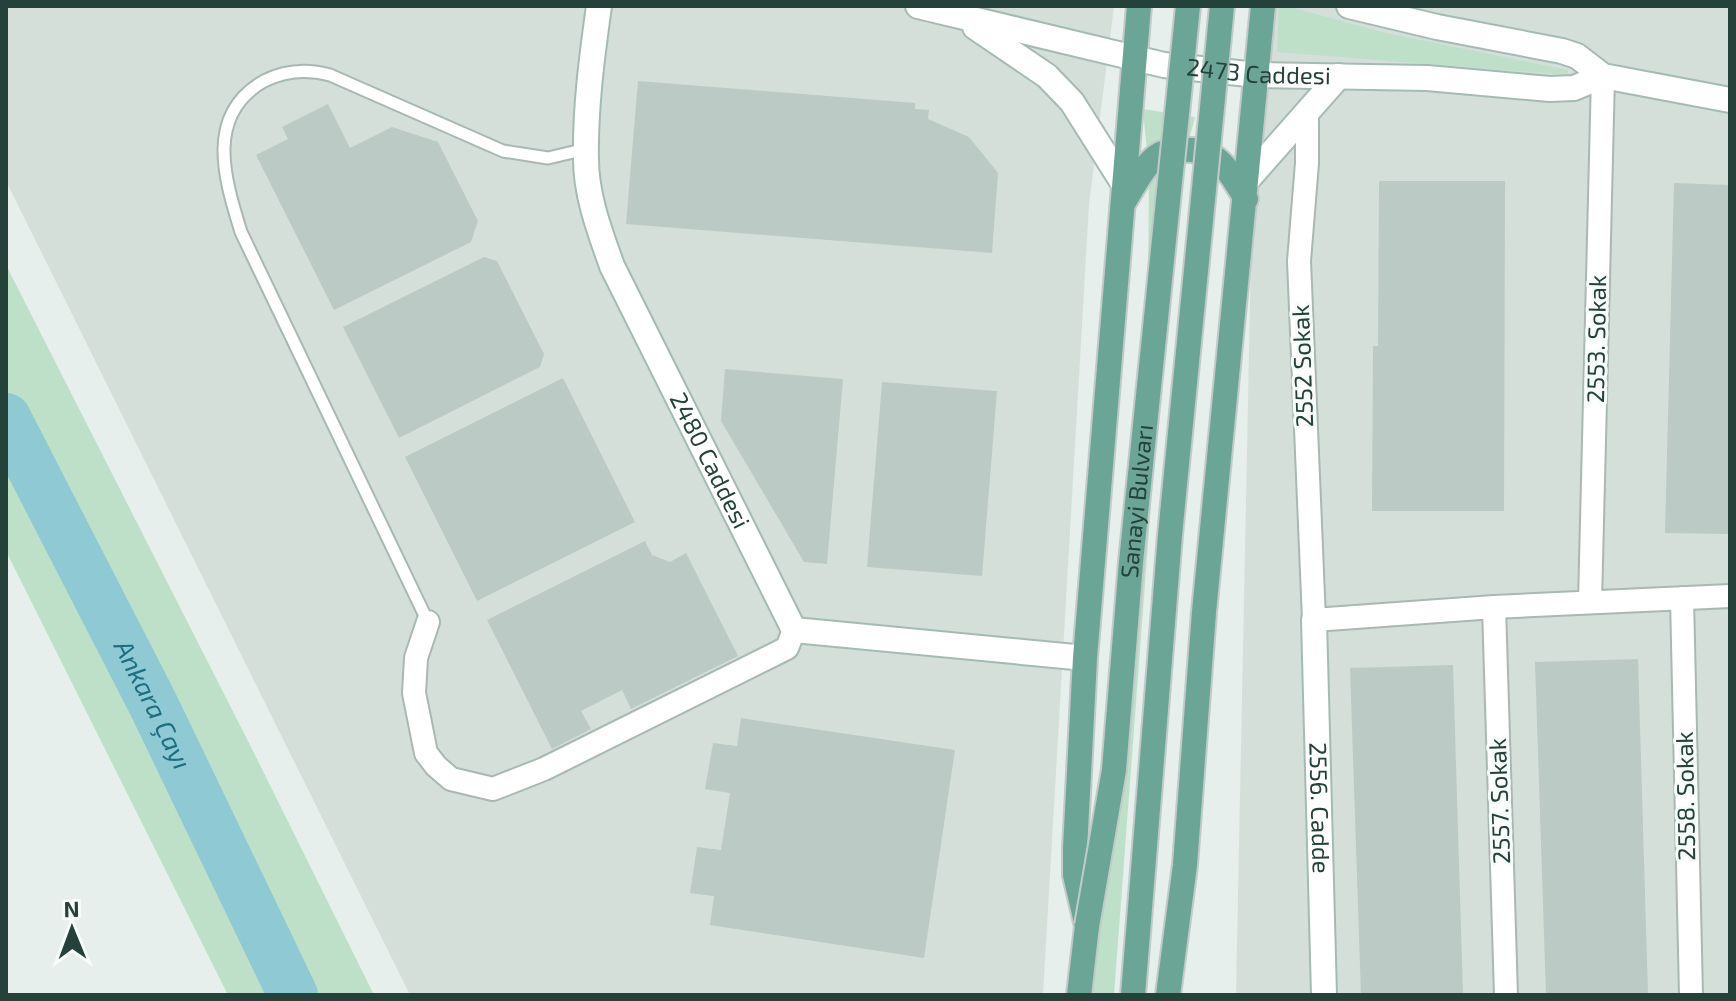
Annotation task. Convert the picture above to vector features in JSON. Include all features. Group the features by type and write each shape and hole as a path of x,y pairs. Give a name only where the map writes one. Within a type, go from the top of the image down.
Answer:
{"main road":[{"path":"1087,926 1075,875 1085,658 1139,6"},
{"name":"Sanayi Bulvarı","path":"1079,995 1087,926 1114,770 1131,562 1188,6"},
{"name":"Sanayi Bulvarı","path":"1133,995 1171,522 1222,6"},
{"path":"1168,995 1185,865 1211,544 1263,6"},
{"path":"1124,194 1156,157 1183,150 1197,150 1216,157 1247,188"}],"street":[{"name":"2480 Caddesi","path":"599,6 586,160 595,218 612,266 794,630"},
{"name":"2473 Caddesi","path":"918,6 963,19 1201,71 1427,78 1550,89 1574,88 1603,76"},
{"name":"2473 Caddesi","path":"1349,6 1385,11 1562,51 1577,56 1603,76 1730,100"},
{"path":"963,19 1047,76 1072,102 1124,194"},
{"path":"1247,188 1339,76"},
{"name":"2553. Sokak","path":"1590,602 1603,76"},
{"name":"2552 Sokak","path":"1307,113 1307,163 1299,261 1314,620"},
{"path":"1314,620 1494,607 1730,596"},
{"name":"2558. Sokak","path":"1682,598 1691,995"},
{"name":"2557. Sokak","path":"1494,607 1506,995"},
{"name":"2556. Cadde","path":"1314,620 1324,995"},
{"path":"428,622 416,658 414,693 426,753 451,779 493,789 544,769 787,648 794,630 1085,658"},
{"path":"1173,968 1175,995"}],"lane":[{"path":"428,622 241,232 226,183 224,144 227,127 239,104 257,85 272,77 303,71 330,75 503,151 548,158 587,149"}],"shaded area":[{"path":"6,6 1114,6 1089,205 1043,995 410,995 6,181"},
{"path":"1256,6 1730,6 1730,995 1236,995"}],"green space":[{"path":"1279,6 1382,32 1568,70 1568,75 1277,52"},
{"path":"1143,109 1195,117 1186,151 1169,265 1114,995 1092,995 1148,284 1149,174"},
{"path":"6,265 374,995 228,995 6,551"}],"building":[{"path":"638,81 915,103 915,109 929,110 928,119 969,137 998,173 992,253 626,224"},
{"path":"328,104 350,148 392,127 438,142 478,221 471,242 334,310 256,155 288,139 282,127"},
{"path":"1379,181 1505,181 1504,511 1372,511 1373,346 1378,346"},
{"path":"1674,183 1730,185 1730,534 1665,533"},
{"path":"484,257 497,261 544,354 540,367 399,438 343,327"},
{"path":"725,369 843,379 827,564 804,562 721,421"},
{"path":"563,378 635,522 477,601 405,457"},
{"path":"882,382 997,391 982,576 867,567"},
{"path":"645,541 652,555 670,562 686,553 738,656 631,709 622,690 581,711 591,729 552,749 487,620"},
{"path":"1638,659 1648,995 1546,995 1535,662"},
{"path":"1453,665 1463,995 1361,995 1350,668"},
{"path":"741,718 955,750 924,958 710,925 714,896 690,893 697,847 721,850 730,793 705,789 713,743 737,746"}],"waterway":[{"name":"Ankara Çayı","path":"6,418 153,704 293,995"}]}
